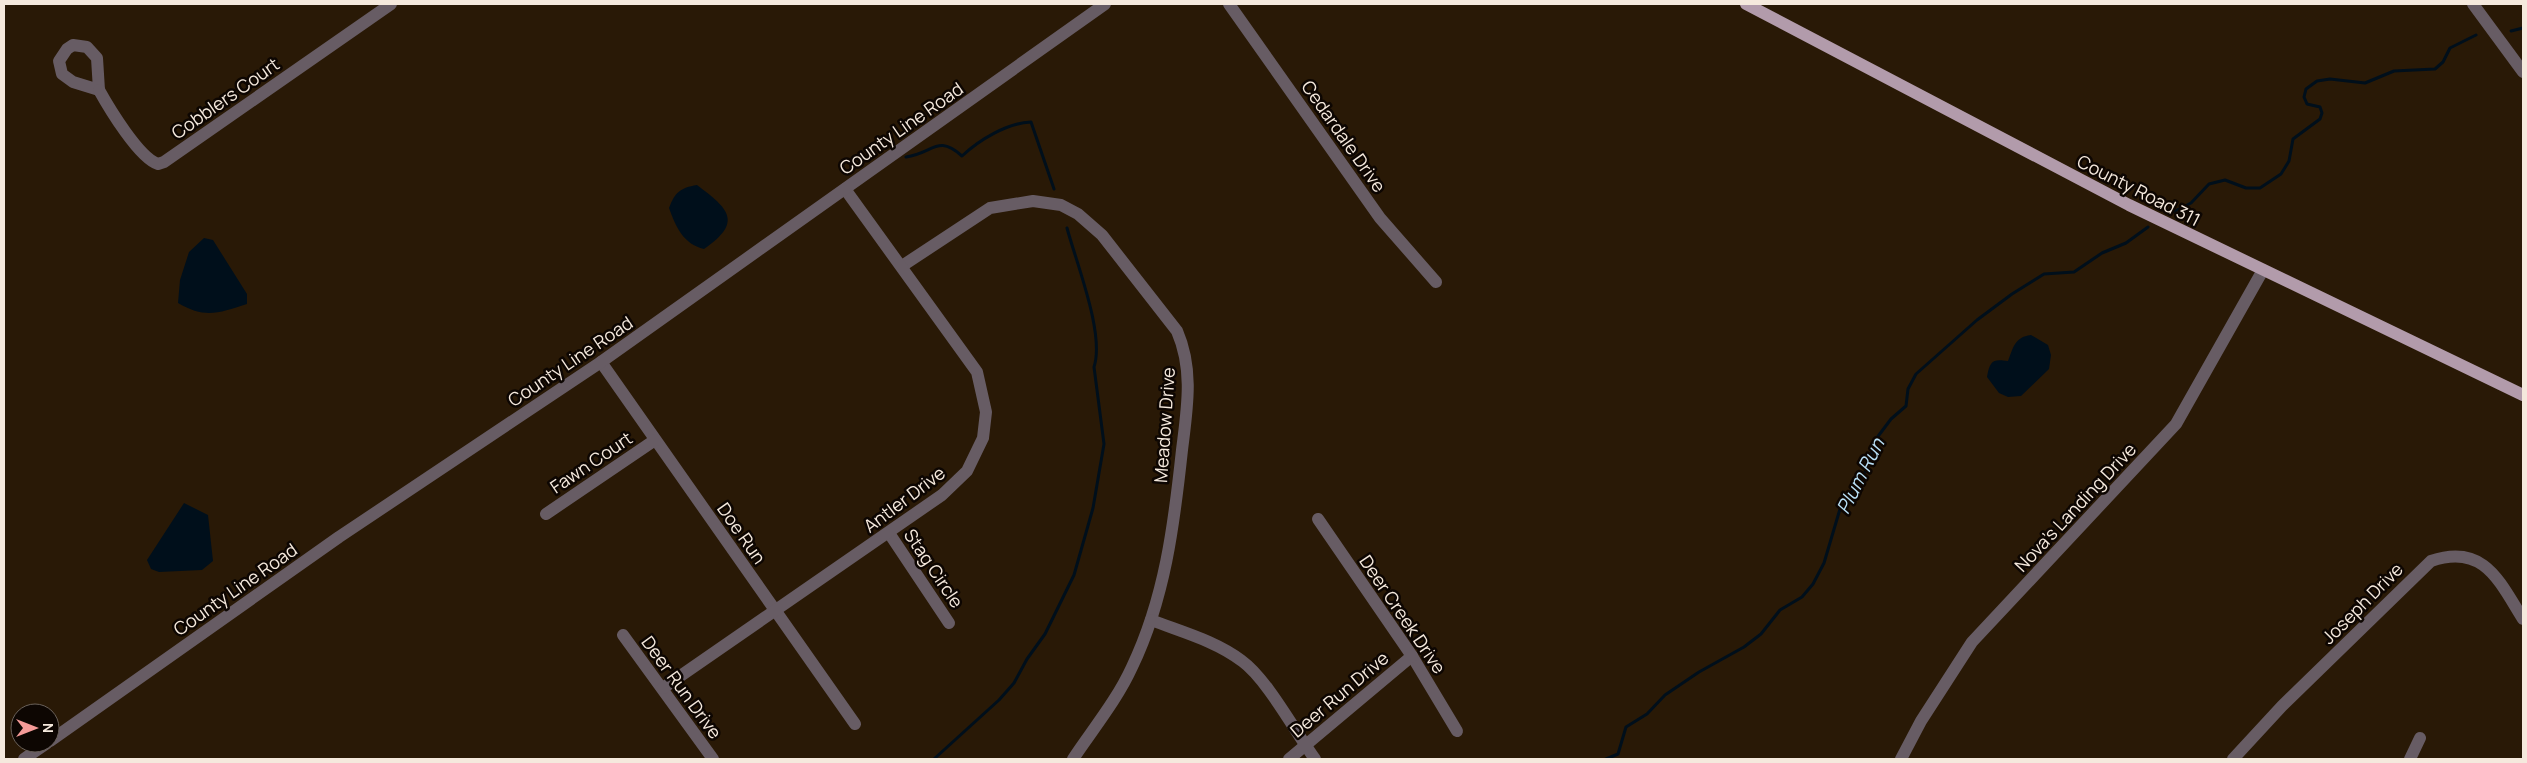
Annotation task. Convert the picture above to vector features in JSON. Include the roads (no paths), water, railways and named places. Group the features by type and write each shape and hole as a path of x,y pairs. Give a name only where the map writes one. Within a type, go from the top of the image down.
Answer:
{"main road":[{"name":"County Road 311","path":"1746,4 2113,197 2523,395"}],"street":[{"name":"Cobblers Court","path":"99,90 132,139 148,158 158,164 164,162 391,4"},
{"name":"County Line Road","path":"60,734 339,537 601,362 1105,4"},
{"name":"Cedardale Drive","path":"1229,4 1380,218 1436,282"},
{"path":"2473,4 2523,72"},
{"name":"Antler Drive","path":"663,688 942,495 967,471 983,438 986,412 976,372 902,266 845,189"},
{"name":"Meadow Drive","path":"902,266 990,208 1033,201 1061,205 1078,214 1102,235 1177,331 1188,368 1188,401 1172,540 1151,620 1132,669 1072,759"},
{"name":"Nova's Landing Drive","path":"1902,759 1921,721 1972,642 2176,424 2263,270"},
{"name":"Doe Run","path":"601,362 854,724"},
{"name":"Fawn Court","path":"546,514 656,440"},
{"name":"Deer Creek Drive","path":"1318,518 1412,656 1457,731"},
{"name":"Stag Circle","path":"889,532 949,623"},
{"name":"Joseph Drive","path":"2233,759 2282,706 2431,560 2446,556 2463,556 2484,565 2496,576 2523,619"},
{"path":"1151,620 1217,645 1244,662 1264,684 1315,759"},
{"name":"Deer Run Drive","path":"623,635 713,759"},
{"name":"Deer Run Drive","path":"1289,759 1412,656"},
{"path":"2410,759 2420,738"}],"water":[{"path":"697,185 717,201 727,216 724,231 704,249 697,247 681,234 669,208 676,194 686,188"},
{"path":"204,238 213,240 247,294 247,304 220,312 204,313 178,303 180,280 189,252"},
{"path":"2031,335 2048,345 2051,355 2049,369 2021,396 2008,397 1999,393 1987,377 1989,367 1993,362 1999,360 2008,361 2018,341 2025,336"},
{"path":"184,503 208,515 213,561 202,570 159,572 151,569 147,560"}],"waterway":[{"name":"Plum Run","path":"2511,31 2523,28"},
{"name":"Plum Run","path":"2169,214 2191,203 2209,184 2225,180 2246,188 2260,188 2281,174 2289,161 2293,139 2320,119 2322,113 2320,107 2307,104 2304,97 2306,89 2317,81 2330,79 2365,83 2394,71 2435,69 2443,62 2450,48 2476,35"},
{"path":"906,157 941,146 947,146 962,156 994,133 1012,125 1031,122 1054,189"},
{"name":"Plum Run","path":"1606,759 1618,754 1626,727 1647,714 1665,695 1699,672 1744,647 1761,634 1780,610 1802,597 1813,584 1824,563 1840,509 1867,469 1876,439 1891,419 1906,406 1908,389 1916,374 1977,320 2012,294 2044,274 2074,272 2102,253 2126,243 2148,227"},
{"path":"934,759 999,700 1014,683 1027,659 1045,634 1074,575 1093,508 1104,444 1094,367 1096,336 1088,298 1067,228"}]}
